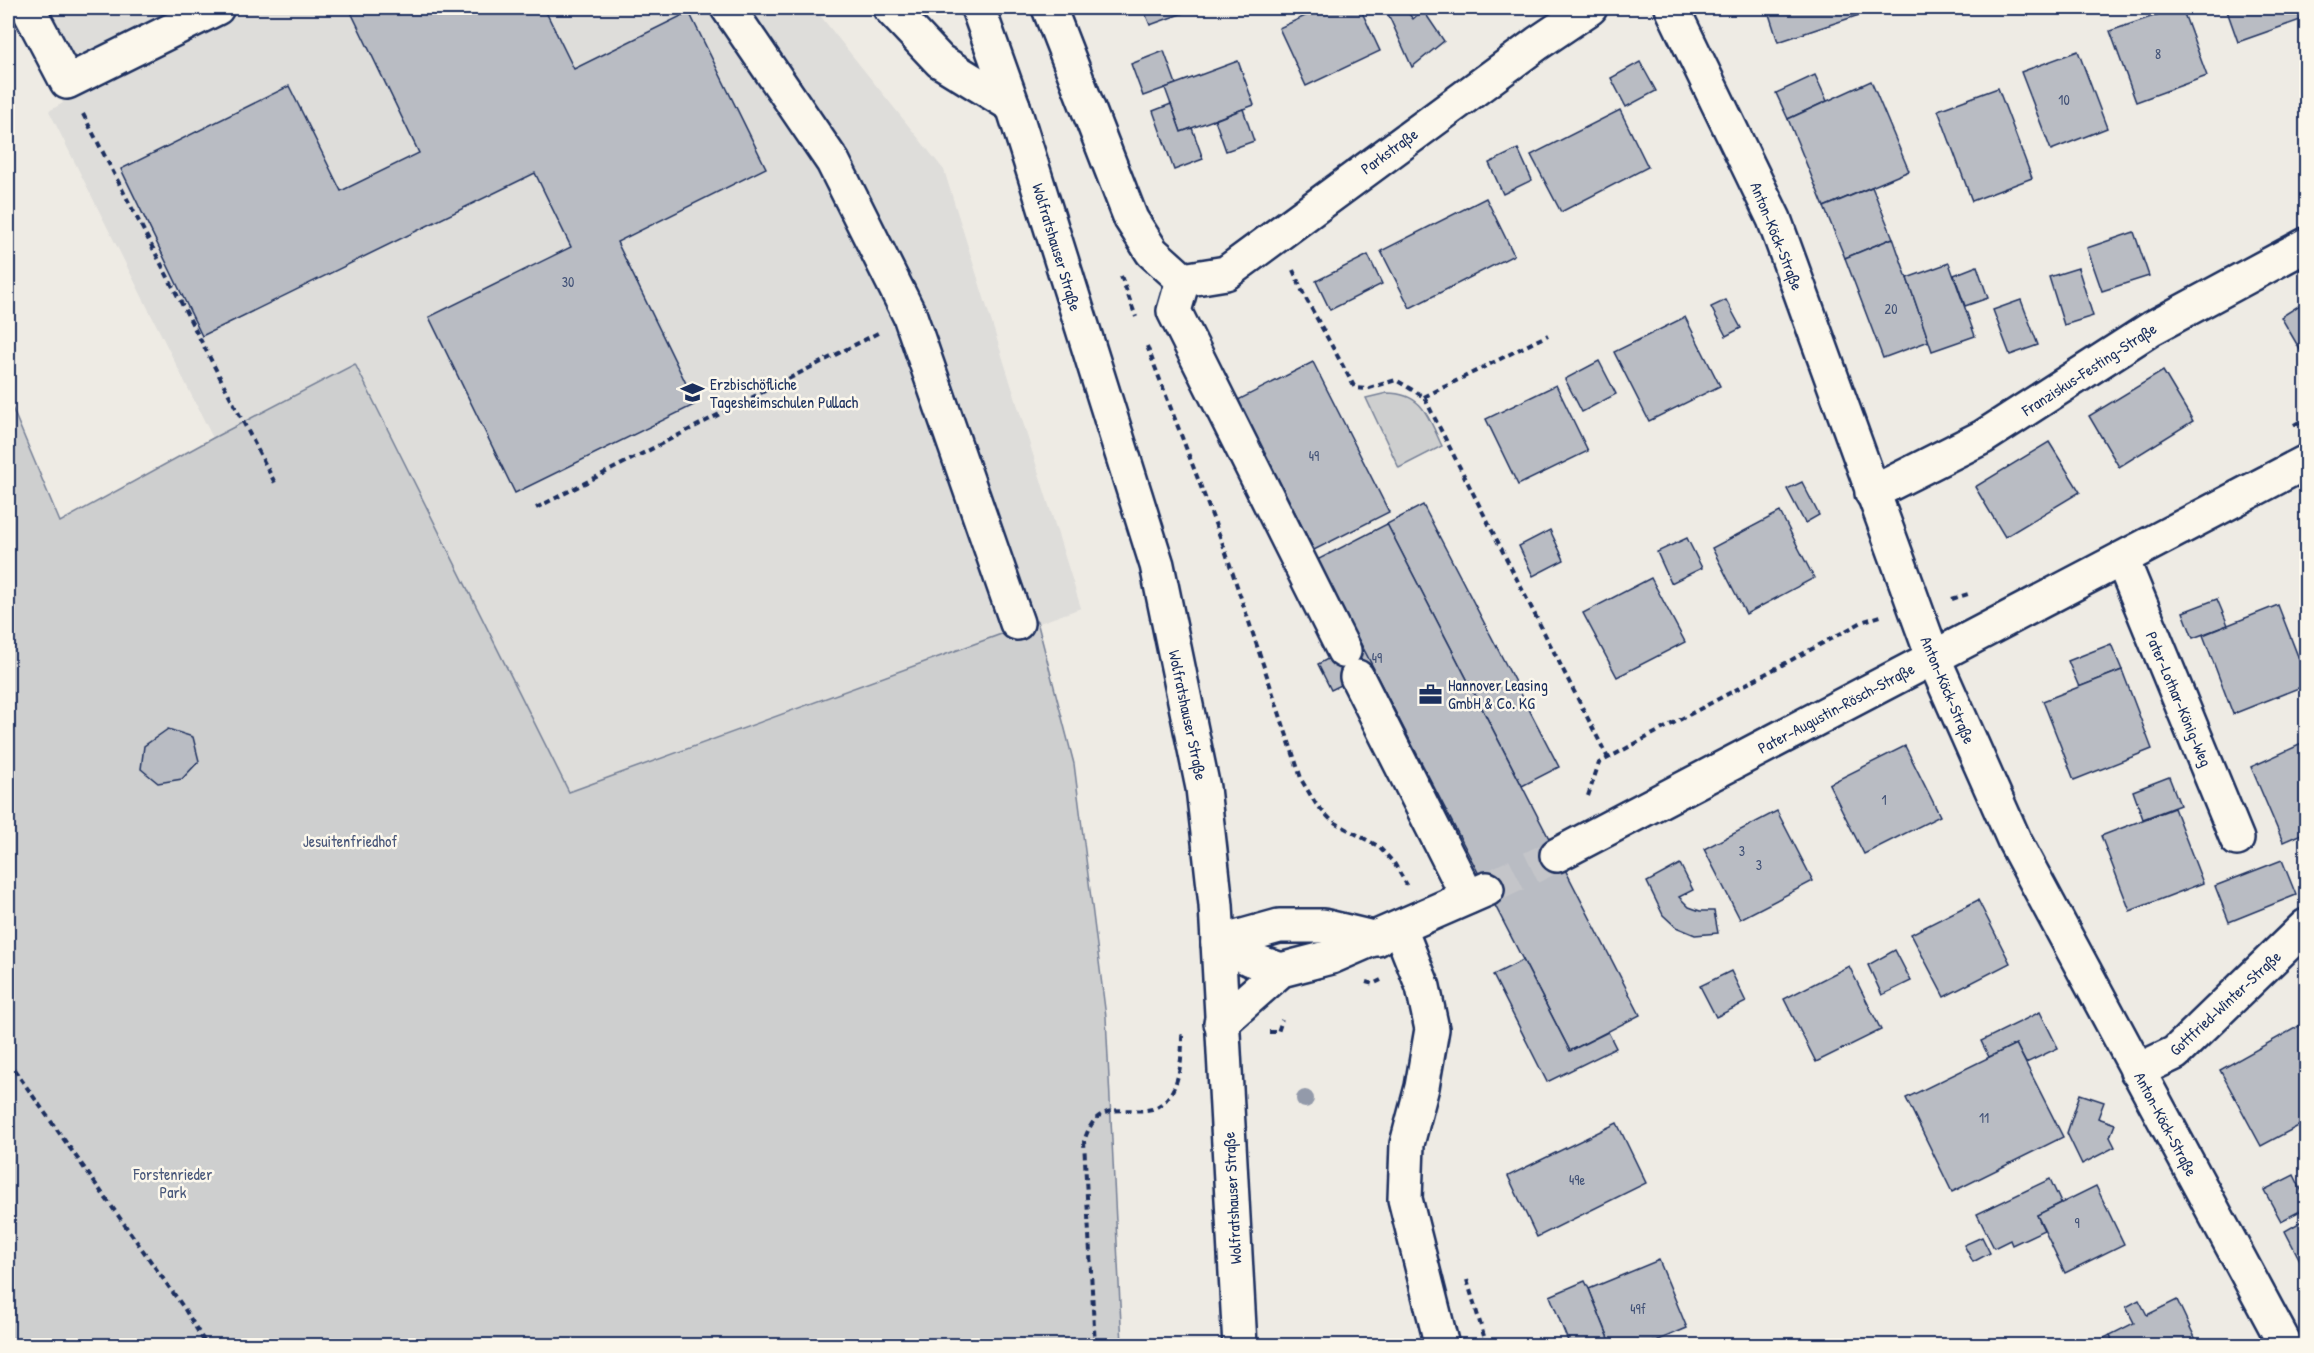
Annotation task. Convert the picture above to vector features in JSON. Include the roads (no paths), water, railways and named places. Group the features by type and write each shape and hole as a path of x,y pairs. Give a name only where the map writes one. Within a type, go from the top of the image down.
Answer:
{"street":[{"path":"28,8 66,82 218,8"},
{"path":"728,8 833,162 910,316 1017,622"},
{"path":"890,8 940,61 1013,106"},
{"name":"Wolfratshauser Straße","path":"978,8 1013,106 1157,566 1203,788 1218,943 1240,1346"},
{"path":"1049,8 1131,219 1152,252 1183,280 1174,311 1351,664 1478,893 1389,934 1331,957 1281,970 1222,1029"},
{"name":"Parkstraße","path":"1183,280 1226,273 1279,236 1340,187 1590,8"},
{"name":"Anton-Köck-Straße","path":"1672,8 1774,219 1933,657 2015,842 2286,1346"},
{"name":"Franziskus-Festing-Straße","path":"1872,493 1983,437 2152,328 2307,245"},
{"name":"Pater-Augustin-Rösch-Straße","path":"1557,855 2307,462"},
{"name":"Pater-Lothar-König-Weg","path":"2122,559 2237,839"},
{"path":"1218,943 1279,926 1323,926 1389,934"},
{"name":"Gottfried-Winter-Straße","path":"2137,1071 2175,1053 2307,926"},
{"path":"1389,934 1423,987 1432,1029 1422,1087 1407,1144 1405,1199 1442,1346"},
{"path":"1218,943 1250,959 1281,970"}],"tunnel":[{"path":"1487,889 1557,855"}],"place":[{"name":"Erzbischöfliche Tagesheimschulen Pullach","path":"692,393"},
{"name":"Hannover Leasing GmbH & Co. KG","path":"1430,694"}],"park label":[{"name":"Jesuitenfriedhof","path":"350,841"},
{"name":"Forstenrieder Park","path":"173,1183"}]}
